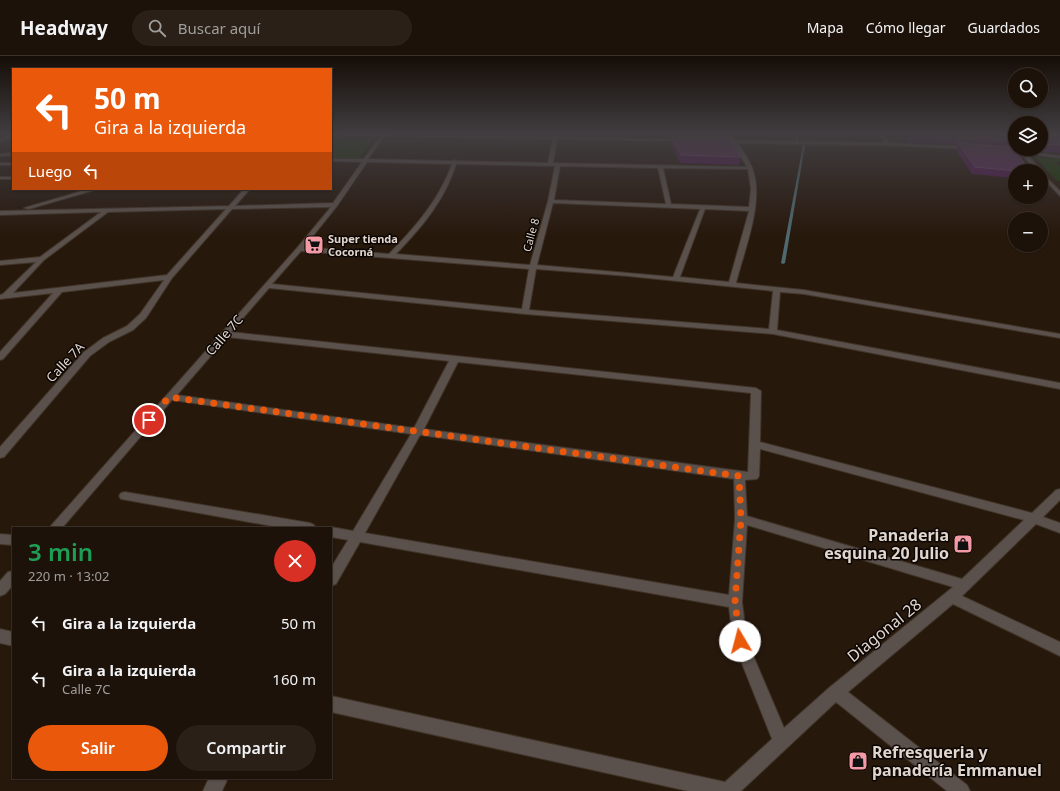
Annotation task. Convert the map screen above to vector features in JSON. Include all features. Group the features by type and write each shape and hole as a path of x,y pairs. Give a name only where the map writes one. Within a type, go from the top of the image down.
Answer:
{"street":[{"name":"Calle 7C","path":"56,527 299,249 335,205 360,167"},
{"path":"392,255 420,225 439,200 450,179 453,167"},
{"name":"Calle 8","path":"525,312 533,268 551,201 557,167"},
{"path":"660,167 669,206"},
{"path":"719,167 750,168 754,180 752,209 732,284"},
{"path":"0,178 12,178"},
{"path":"1048,181 1060,194"},
{"path":"0,216 91,190"},
{"name":"Calle 7A","path":"0,454 87,354 106,340 130,328 143,316 169,277 232,208 246,190"},
{"path":"551,201 752,209"},
{"path":"0,213 335,205"},
{"path":"676,279 703,207"},
{"path":"3,296 42,259 106,211"},
{"path":"299,249 392,255 676,279 804,292 1060,336"},
{"path":"0,263 42,259"},
{"path":"3,296 169,277"},
{"path":"267,286 525,312 773,332 1060,386"},
{"path":"0,357 60,290"},
{"path":"773,332 777,290"},
{"path":"169,397 739,476 753,476 756,391 225,334"},
{"path":"332,578 417,432 455,358"},
{"path":"755,444 1033,518 1060,528"},
{"path":"739,476 741,519 735,602 740,641 782,743"},
{"name":"Diagonal 28","path":"728,791 836,692 952,597 1060,493"},
{"path":"125,496 304,527"},
{"path":"741,519 965,585"},
{"path":"332,532 735,602"},
{"path":"0,539 12,540"},
{"path":"0,590 12,577"},
{"path":"952,597 1060,649"},
{"path":"0,636 12,639"},
{"path":"836,692 961,791"},
{"path":"332,704 728,791"},
{"path":"212,791 218,779"}],"green space":[{"path":"1048,167 1060,167 1060,181 1056,180 1048,171"}],"building":[{"path":"978,167 1008,167 1008,170"}],"waterway":[{"path":"783,263 800,167"}],"place":[{"name":"Super tienda Cocorná","path":"314,245"},
{"name":"Panaderia esquina 20 Julio","path":"963,544"},
{"name":"Refresqueria y panadería Emmanuel","path":"858,761"}],"route":[{"path":"149,420 169,397 739,476 741,519 735,602 740,641"}]}
